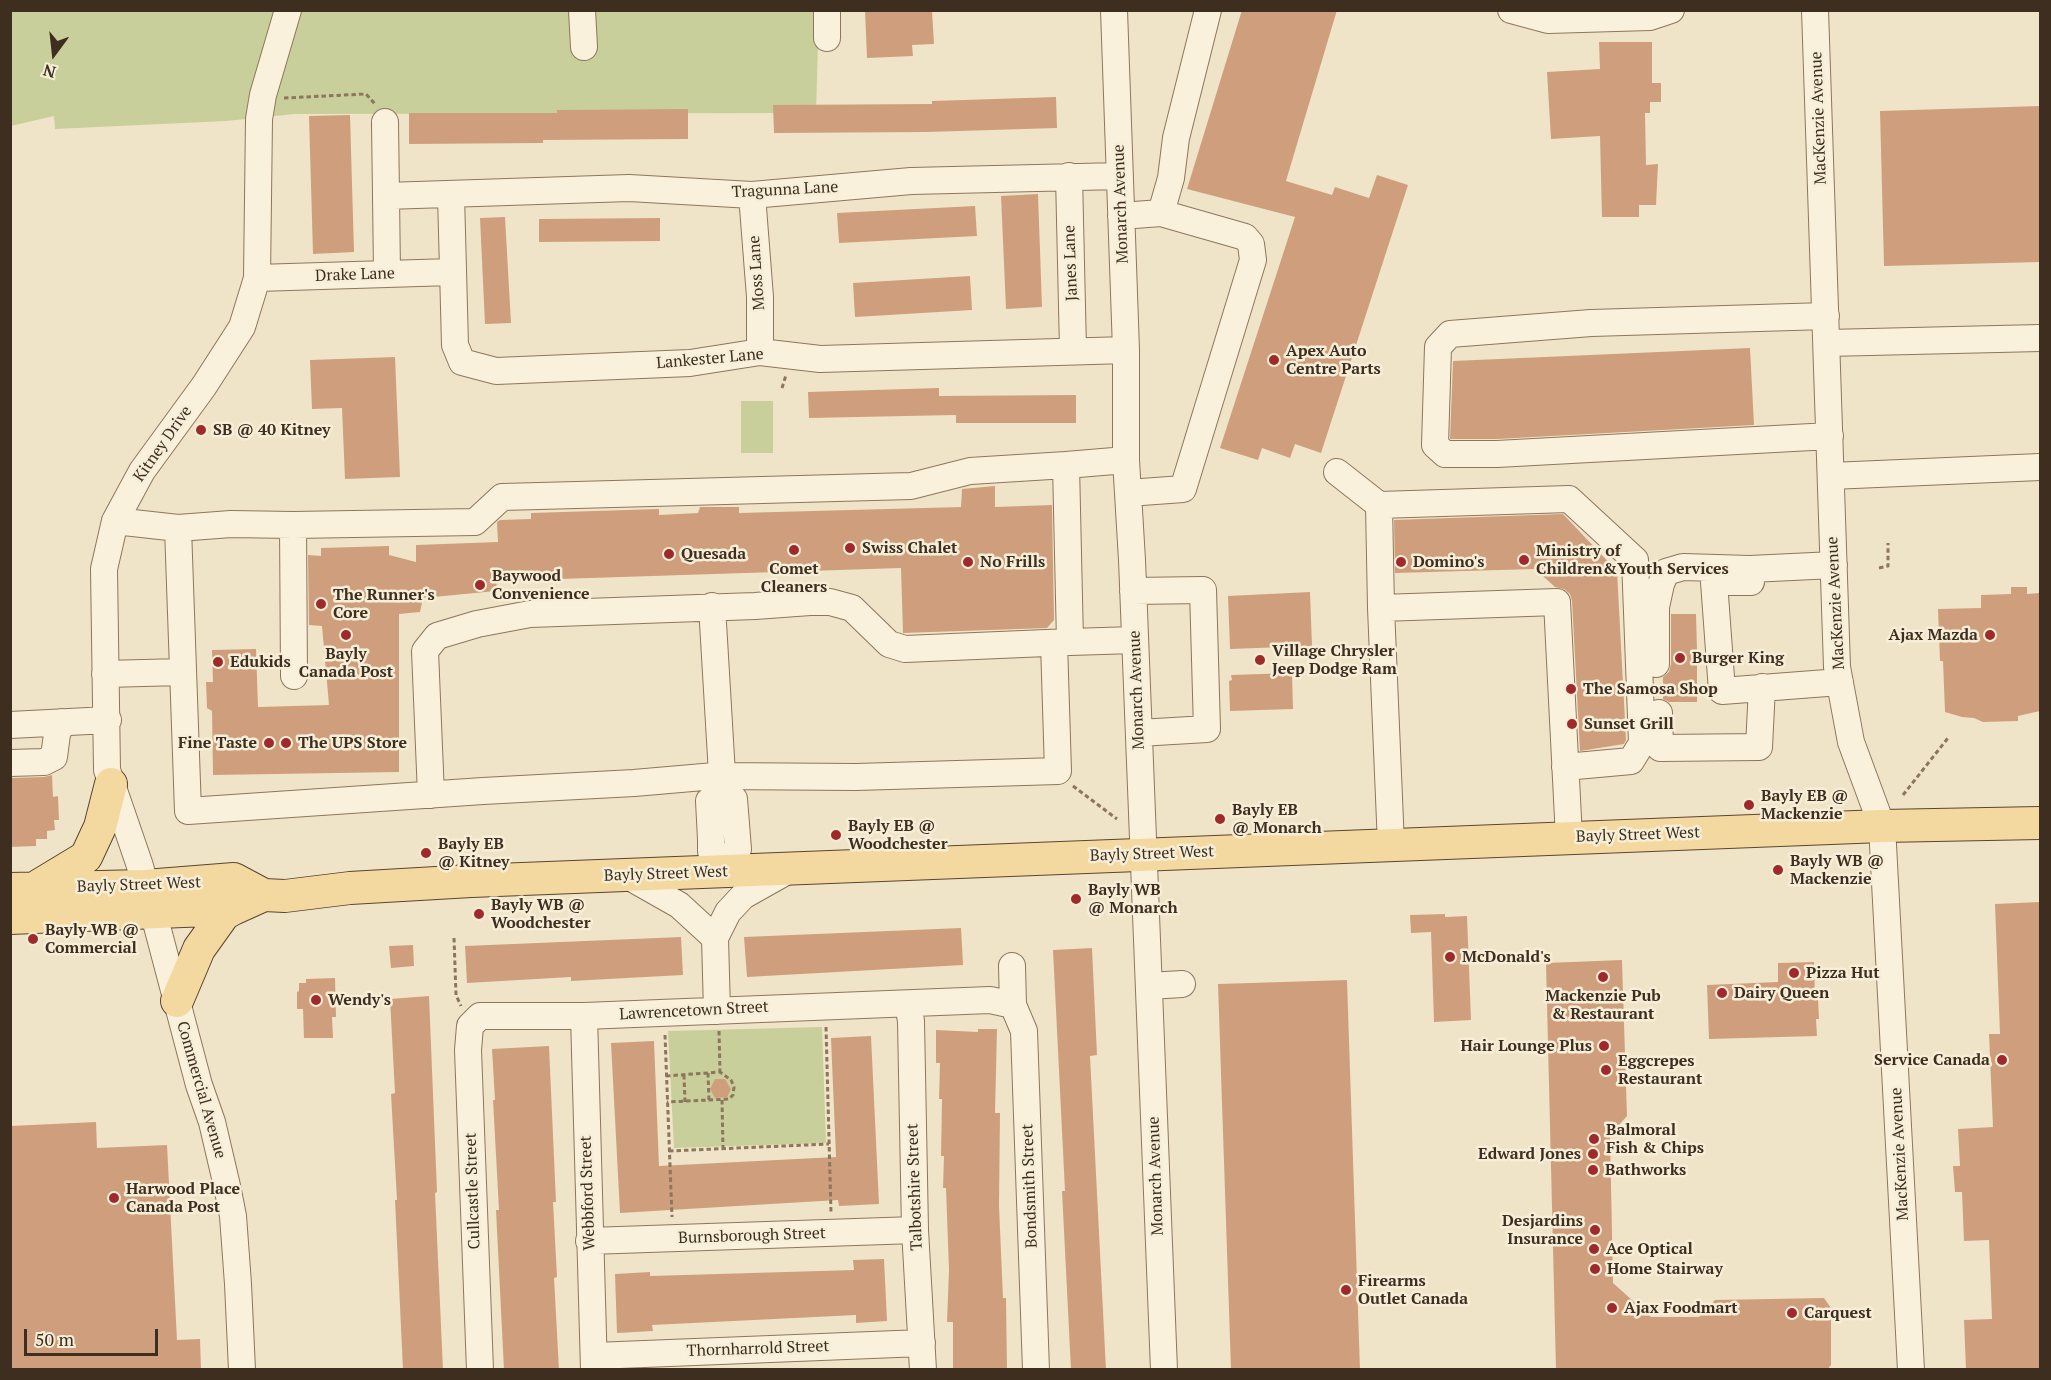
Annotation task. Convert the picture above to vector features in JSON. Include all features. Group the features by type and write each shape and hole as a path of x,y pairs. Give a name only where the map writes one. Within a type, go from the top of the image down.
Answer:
{"main road":[{"path":"23,888 86,857 100,827 111,784"},
{"name":"Bayly Street West","path":"10,918 149,899 234,879 264,895 285,896 360,887 626,875 726,865 791,870 1882,826 2040,823"},
{"name":"Bayly Street West","path":"23,888 233,909 264,895"},
{"path":"177,1001 199,949 224,914 233,909"}],"street":[{"name":"Kitney Drive","path":"149,899 107,770 105,568 115,521 142,471 204,386 242,327 257,278 259,119 288,10"},
{"path":"582,10 584,47"},
{"path":"827,10 827,38"},
{"name":"Monarch Avenue","path":"1114,10 1126,350 1126,460 1136,640 1164,1370"},
{"path":"1161,213 1171,178 1176,138 1208,10"},
{"path":"1511,10 1548,20 1650,17 1671,10"},
{"name":"MacKenzie Avenue","path":"1813,11 1827,343 1837,667 1851,742 1882,826 1911,1370"},
{"path":"385,122 387,273"},
{"name":"Janes Lane","path":"1069,176 1073,350"},
{"name":"Tragunna Lane","path":"386,196 629,188 752,195 911,181 1120,176"},
{"name":"Lankester Lane","path":"451,195 455,345 462,362 496,370 690,363 760,352 820,359 1126,350"},
{"name":"Moss Lane","path":"752,195 760,297 760,352"},
{"path":"1121,216 1161,213 1245,237 1251,244 1253,260 1184,489 1128,493"},
{"name":"Drake Lane","path":"257,278 452,272"},
{"path":"1826,316 1591,323 1450,334 1438,347 1436,445 1445,454 1497,454 1830,436"},
{"path":"1827,343 2040,338"},
{"path":"115,521 178,528 231,524 475,522 502,497 911,486 970,471 1126,460"},
{"path":"178,528 188,811 431,795 1058,771 1066,465"},
{"path":"1831,476 2040,467"},
{"path":"1337,472 1379,505 1569,499 1635,560 1642,742 1631,761 1565,767"},
{"path":"1379,505 1391,845"},
{"path":"293,525 294,676"},
{"path":"1762,687 1759,747 1660,748 1655,640 1656,607 1666,572 1683,567 1750,569 1834,565"},
{"path":"1750,569 1751,582 1714,582 1722,691 1840,682"},
{"path":"1133,591 1203,590 1207,729 1139,733"},
{"path":"431,795 425,651 437,636 477,624 530,614 830,602 852,608 889,644 905,648 1136,640"},
{"path":"1381,608 1557,602 1569,838"},
{"path":"712,606 722,784 710,801 711,851 726,865"},
{"path":"105,674 182,672"},
{"path":"10,725 108,720"},
{"path":"10,763 44,762 54,757 57,734 62,722"},
{"path":"718,1020 715,938 728,912 742,896 791,870"},
{"path":"626,875 679,905 715,938"},
{"name":"Commercial Avenue","path":"149,899 199,1085 212,1122 233,1216 242,1370"},
{"name":"Bondsmith Street","path":"1012,966 1013,1005 1024,1031 1036,1370"},
{"path":"1149,986 1182,984"},
{"path":"908,1004 990,1000 1013,1005"},
{"name":"Lawrencetown Street","path":"475,1021 584,1016 718,1020 908,1004"},
{"name":"Talbotshire Street","path":"908,1004 911,1021 915,1230 923,1370"},
{"name":"Webbford Street","path":"584,1016 594,1363"},
{"name":"Cullcastle Street","path":"475,1021 468,1050 480,1370"},
{"name":"Burnsborough Street","path":"589,1241 915,1230"},
{"name":"Thornharrold Street","path":"594,1363 922,1342"}],"path":[{"path":"262,102 287,97 366,94 376,105 377,115 385,122"},
{"path":"1879,568 1888,566 1888,543"},
{"path":"1902,795 1948,738"},
{"path":"1058,771 1079,792 1117,819"},
{"path":"454,938 456,995 475,1021"},
{"path":"718,1020 720,1072"},
{"path":"826,1024 832,1233"},
{"path":"664,1031 673,1239"},
{"path":"666,1076 720,1072 731,1080 734,1087 733,1095 729,1099 667,1102"},
{"path":"708,1073 709,1101"},
{"path":"684,1075 685,1102"},
{"path":"722,1100 723,1149"},
{"path":"669,1151 830,1144"}],"green space":[{"path":"10,11 819,11 816,113 295,114 226,121 55,129 54,116 11,126"},
{"path":"741,401 773,401 773,453 741,453"},
{"path":"822,1027 826,1143 674,1148 668,1031"}],"building":[{"path":"865,10 932,10 934,44 912,45 913,56 867,58"},
{"path":"1242,10 1337,10 1286,181 1332,195 1335,187 1369,198 1377,175 1408,185 1321,453 1295,444 1290,458 1262,448 1258,460 1220,448 1295,217 1187,189"},
{"path":"1599,42 1652,42 1652,83 1661,83 1661,102 1650,102 1650,113 1645,113 1646,165 1658,164 1656,205 1639,205 1639,217 1602,217 1600,136 1551,139 1547,72 1600,69"},
{"path":"1056,97 1057,128 774,133 773,105 932,104 932,101"},
{"path":"2040,106 2040,262 1884,266 1880,111"},
{"path":"688,109 688,139 409,144 409,113 557,113 557,110"},
{"path":"350,115 354,252 313,254 309,116"},
{"path":"1038,194 1042,307 1006,309 1001,196"},
{"path":"975,206 977,236 839,243 837,213"},
{"path":"505,217 511,323 485,324 480,218"},
{"path":"660,218 660,241 539,242 539,219"},
{"path":"970,276 972,310 855,317 853,283"},
{"path":"1750,348 1754,425 1497,439 1450,439 1453,361"},
{"path":"395,357 400,477 345,479 342,408 312,409 310,360"},
{"path":"939,388 939,396 1076,395 1076,423 956,423 956,415 809,418 808,392"},
{"path":"995,486 995,507 1052,505 1054,620 1047,628 903,633 901,568 497,581 496,591 423,598 420,612 399,614 399,772 213,775 212,711 207,708 206,682 213,682 212,650 256,649 258,707 329,705 322,626 309,625 308,555 321,556 321,548 389,546 389,555 416,562 416,545 498,542 497,522 531,519 531,513 659,509 659,515 698,513 700,507 739,507 739,513 961,507 962,489"},
{"path":"1563,514 1617,571 1626,740 1624,744 1580,751 1572,601 1570,594 1564,589 1555,587 1535,569 1395,573 1394,520"},
{"name":"Ajax Mazda","path":"2011,587 2027,587 2027,594 2040,593 2040,711 2018,716 2018,721 1983,722 1945,712 1938,609 1981,608 1981,595 2011,594"},
{"path":"1310,592 1312,646 1230,649 1228,596"},
{"name":"Burger King","path":"1671,614 1696,614 1699,653 1697,702 1669,702 1663,699 1663,677 1669,672 1671,664"},
{"path":"1292,673 1293,709 1230,711 1229,681 1232,680 1231,675"},
{"path":"52,775 53,797 58,796 59,820 54,820 55,830 47,831 47,839 36,839 36,846 10,847 10,778"},
{"path":"2040,902 2040,1370 1966,1370 1964,1320 1992,1319 1989,1240 1964,1241 1962,1192 1955,1192 1953,1166 1960,1166 1958,1129 1993,1127 1989,1034 2000,1034 1995,904"},
{"name":"McDonald's","path":"1445,914 1445,917 1467,916 1471,1020 1434,1022 1431,932 1411,933 1410,915"},
{"path":"961,928 963,965 747,977 744,937"},
{"path":"681,937 683,975 571,981 571,977 467,983 465,946"},
{"path":"413,945 414,966 391,968 389,946"},
{"path":"1092,948 1097,1055 1090,1056 1106,1370 1071,1370 1053,950"},
{"path":"1622,960 1627,1116 1610,1135 1613,1283 1651,1317 1699,1317 1715,1300 1824,1298 1831,1308 1831,1365 1827,1370 1556,1370 1546,963"},
{"path":"1814,962 1815,999 1818,998 1819,1019 1816,1019 1817,1036 1709,1039 1707,985 1778,982 1778,963"},
{"name":"Wendy's","path":"335,978 336,1017 332,1017 333,1038 304,1038 303,1009 297,1009 299,983 306,983 306,979"},
{"path":"1347,980 1360,1370 1231,1370 1218,984"},
{"path":"429,996 443,1370 403,1370 391,1094 395,1093 390,999"},
{"path":"978,1029 997,1029 995,1113 1000,1113 999,1206 1003,1298 1006,1298 1007,1370 953,1370 953,1322 947,1322 949,1270 946,1188 943,1188 942,1099 939,1099 940,1063 936,1063 936,1030 978,1032"},
{"path":"871,1036 879,1204 839,1206 838,1200 620,1213 611,1043 654,1041 659,1166 836,1157 831,1038"},
{"path":"549,1046 556,1202 553,1202 557,1277 554,1278 559,1370 504,1370 496,1210 499,1210 492,1049"},
{"path":"715,1079 725,1079 731,1089 727,1097 715,1098 710,1089"},
{"path":"96,1122 97,1148 167,1145 177,1340 200,1339 201,1370 10,1370 10,1126"},
{"path":"884,1259 887,1321 856,1323 856,1315 652,1325 653,1331 617,1333 615,1274 650,1272 650,1276 854,1270 853,1260"}],"place":[{"name":"Apex Auto Centre Parts","path":"1274,360"},
{"name":"SB @ 40 Kitney","path":"201,430"},
{"name":"Swiss Chalet","path":"850,548"},
{"name":"Comet Cleaners","path":"794,550"},
{"name":"Quesada","path":"669,554"},
{"name":"Ministry of Children&Youth Services","path":"1524,560"},
{"name":"No Frills","path":"968,562"},
{"name":"Domino's","path":"1401,562"},
{"name":"Baywood Convenience","path":"480,585"},
{"name":"The Runner's Core","path":"321,604"},
{"name":"Bayly Canada Post","path":"346,635"},
{"name":"Ajax Mazda","path":"1990,635"},
{"name":"Burger King","path":"1680,658"},
{"name":"Village Chrysler Jeep Dodge Ram","path":"1260,660"},
{"name":"Edukids","path":"218,662"},
{"name":"The Samosa Shop","path":"1571,689"},
{"name":"Sunset Grill","path":"1572,724"},
{"name":"Fine Taste","path":"269,743"},
{"name":"The UPS Store","path":"286,743"},
{"name":"Bayly EB @ Mackenzie","path":"1749,805"},
{"name":"Bayly EB @ Monarch","path":"1220,819"},
{"name":"Bayly EB @ Woodchester","path":"836,835"},
{"name":"Bayly EB @ Kitney","path":"426,853"},
{"name":"Bayly WB @ Mackenzie","path":"1778,870"},
{"name":"Bayly WB @ Monarch","path":"1076,899"},
{"name":"Bayly WB @ Woodchester","path":"479,914"},
{"name":"Bayly WB @ Commercial","path":"33,939"},
{"name":"McDonald's","path":"1450,957"},
{"name":"Pizza Hut","path":"1794,973"},
{"name":"Mackenzie Pub & Restaurant","path":"1603,977"},
{"name":"Dairy Queen","path":"1722,993"},
{"name":"Wendy's","path":"316,1000"},
{"name":"Hair Lounge Plus","path":"1604,1046"},
{"name":"Service Canada","path":"2002,1060"},
{"name":"Eggcrepes Restaurant","path":"1606,1070"},
{"name":"Balmoral Fish & Chips","path":"1594,1139"},
{"name":"Edward Jones","path":"1593,1154"},
{"name":"Bathworks","path":"1593,1170"},
{"name":"Harwood Place Canada Post","path":"114,1198"},
{"name":"Desjardins Insurance","path":"1595,1230"},
{"name":"Ace Optical","path":"1594,1249"},
{"name":"Home Stairway","path":"1595,1269"},
{"name":"Firearms Outlet Canada","path":"1346,1290"},
{"name":"Ajax Foodmart","path":"1612,1308"},
{"name":"Carquest","path":"1792,1313"}]}
